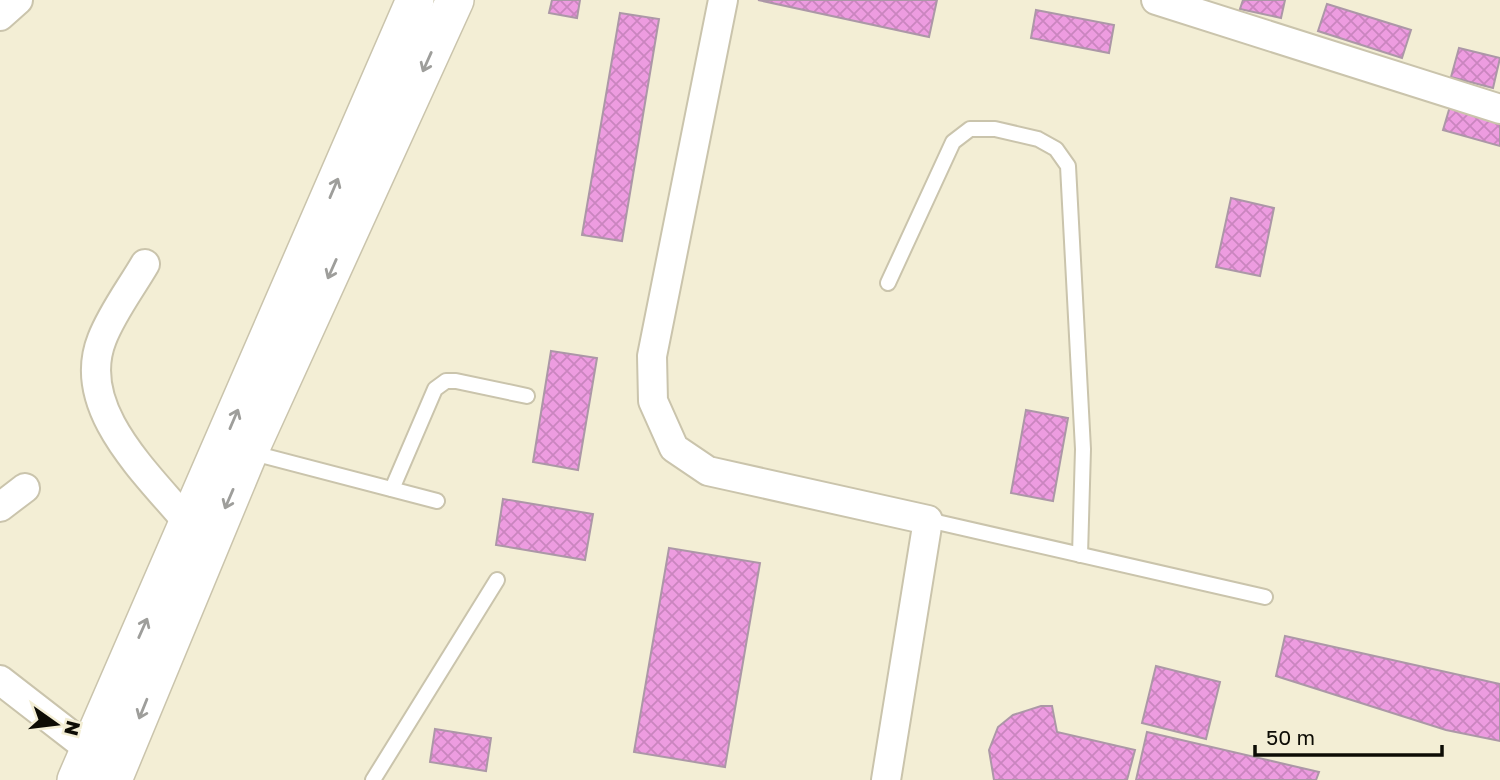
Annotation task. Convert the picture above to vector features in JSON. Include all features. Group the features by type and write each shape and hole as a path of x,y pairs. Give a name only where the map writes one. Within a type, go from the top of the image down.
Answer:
{"street":[{"path":"0,16 18,0"},
{"path":"0,680 83,765 415,0"},
{"path":"113,780 249,452 455,0"},
{"path":"723,0 652,356 653,401 674,448 708,471 929,520 886,780"},
{"path":"1156,0 1500,109"},
{"path":"145,264 102,338 95,363 99,388 109,425 189,523"},
{"path":"0,507 25,488"}],"lane":[{"path":"888,283 953,142 970,129 995,129 1038,139 1056,149 1068,166 1083,449 1080,555"},
{"path":"392,489 435,389 446,382 456,381 527,396"},
{"path":"249,452 437,500"},
{"path":"929,520 1265,597"},
{"path":"373,780 497,580"}],"building":[{"path":"552,0 580,0 577,18 549,13"},
{"path":"758,0 937,0 929,37"},
{"path":"1243,0 1285,0 1281,18 1240,9"},
{"path":"1327,4 1411,30 1402,58 1318,31"},
{"path":"1036,10 1114,25 1109,53 1031,38"},
{"path":"620,13 659,19 622,241 582,235"},
{"path":"1459,48 1500,58 1493,88 1451,77"},
{"path":"1451,103 1500,117 1500,146 1443,130"},
{"path":"1231,198 1274,208 1260,276 1216,267"},
{"path":"551,351 597,358 578,470 533,462"},
{"path":"1026,410 1068,418 1053,501 1011,493"},
{"path":"503,499 593,514 585,560 496,545"},
{"path":"669,548 760,563 725,767 634,752"},
{"path":"1285,636 1500,684 1500,741 1446,730 1276,676"},
{"path":"1156,666 1220,682 1206,739 1142,723"},
{"path":"1041,706 1052,706 1057,732 1135,750 1127,780 994,780 989,750 998,727 1013,715"},
{"path":"435,729 491,738 486,771 430,762"},
{"path":"1147,732 1319,772 1316,780 1136,780"}]}
